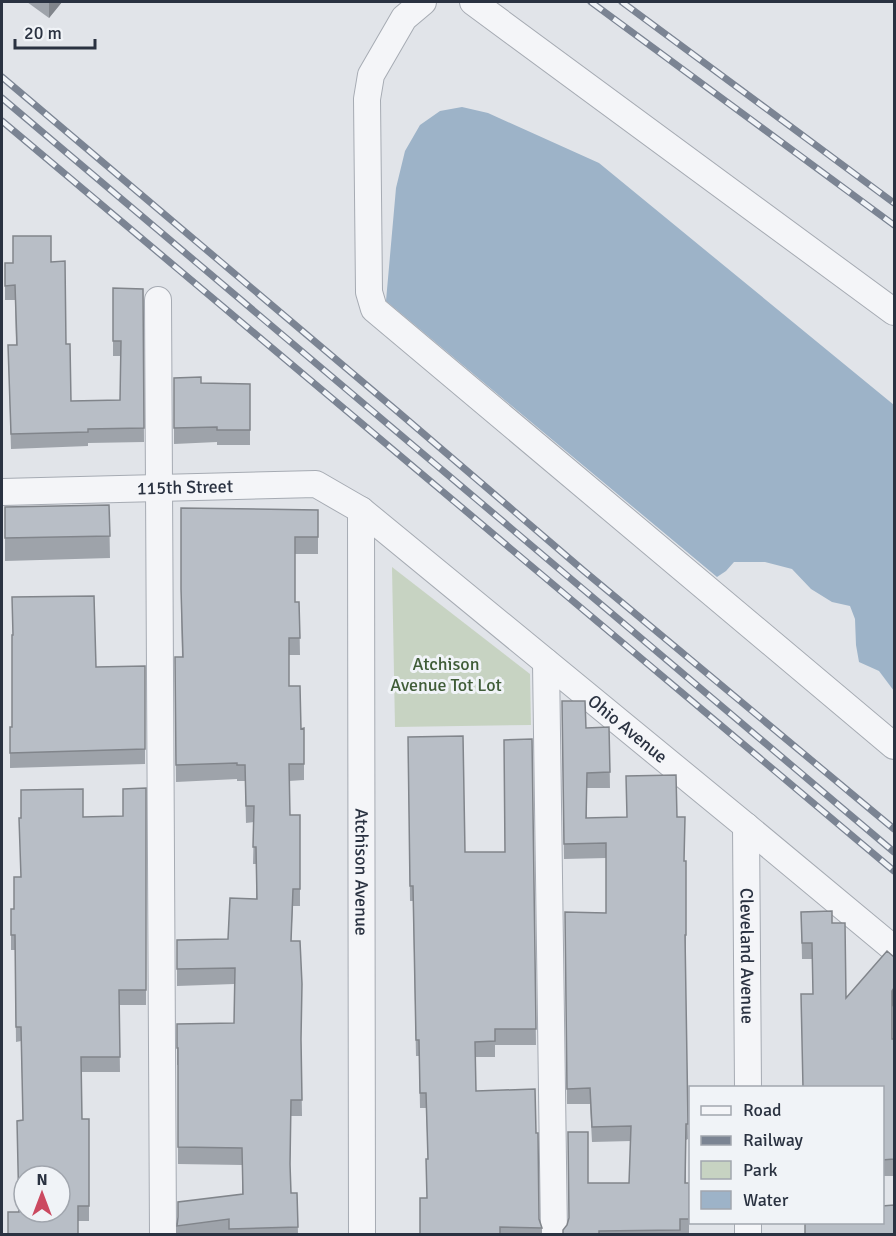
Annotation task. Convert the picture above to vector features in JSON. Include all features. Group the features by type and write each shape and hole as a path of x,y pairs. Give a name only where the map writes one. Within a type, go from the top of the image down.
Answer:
{"street":[{"path":"423,2 404,18 371,75 367,99 369,292 374,309 894,746"},
{"path":"473,2 894,312"},
{"path":"158,300 163,1234"},
{"name":"115th Street","path":"2,492 316,484 361,510"},
{"name":"Ohio Avenue","path":"361,510 894,949"},
{"name":"Atchison Avenue","path":"361,510 362,1234"},
{"path":"546,662 554,1234"},
{"name":"Cleveland Avenue","path":"746,826 748,1086"}],"green space":[{"name":"Atchison Avenue Tot Lot","path":"392,567 530,674 531,725 395,727"}],"water":[{"path":"462,107 488,113 599,163 894,405 894,691 879,671 859,662 855,619 850,606 832,602 811,589 792,569 765,562 734,562 717,577 386,301 396,188 405,151 420,125 440,111"}],"building":[{"path":"13,236 51,236 51,262 65,261 66,344 70,344 71,401 120,400 121,341 113,341 113,288 143,289 144,428 11,434 8,345 17,345 15,285 5,286 5,263 13,263"},
{"path":"201,377 201,383 250,384 250,430 217,430 217,427 174,428 174,378"},
{"path":"109,505 110,536 5,538 5,507"},
{"path":"181,508 318,510 318,537 295,537 295,602 299,602 300,638 289,638 289,686 300,686 301,729 304,728 304,764 289,764 290,815 300,815 300,889 293,889 291,941 300,941 302,984 302,1100 291,1100 291,1193 297,1193 298,1227 229,1229 229,1219 177,1226 178,1202 243,1194 242,1148 178,1147 177,1024 234,1023 235,968 177,969 177,940 228,939 230,898 257,899 256,847 253,847 254,806 246,806 245,765 237,765 237,763 176,765 175,657 183,657"},
{"path":"94,596 96,667 145,666 145,749 10,753 12,597"},
{"path":"562,701 585,701 586,728 609,727 610,772 587,773 586,818 627,817 626,776 676,775 677,817 685,817 688,1124 686,1124 685,1183 689,1183 689,1219 680,1219 680,1230 563,1234 569,1218 568,1132 588,1132 588,1183 629,1183 631,1126 592,1127 590,1088 567,1089 565,912 606,913 606,843 564,844"},
{"path":"463,736 465,852 505,852 504,740 532,739 536,1029 495,1029 495,1041 475,1042 476,1091 535,1089 539,1219 542,1228 500,1227 500,1234 420,1234 420,1198 427,1198 426,1159 428,1159 426,1093 420,1093 419,1040 416,1040 413,886 410,886 408,737"},
{"path":"146,788 146,990 119,990 120,1057 81,1057 82,1119 89,1119 89,1206 78,1206 78,1234 8,1234 8,1212 12,1212 12,1224 72,1224 72,1164 18,1164 17,1121 23,1120 21,1027 16,1027 15,935 11,935 11,909 14,909 14,877 21,877 19,818 21,818 21,790 83,789 83,817 123,816 123,789"},
{"path":"832,911 832,923 845,923 846,998 887,951 894,957 892,1039 894,1039 894,1159 884,1160 884,1086 803,1086 801,994 813,994 812,943 802,943 801,912"},
{"path":"894,1205 894,1234 805,1234 805,1224 884,1224 884,1206"}],"railway":[{"path":"591,2 894,225"},
{"path":"622,2 894,203"},
{"path":"2,77 584,571 894,829"},
{"path":"2,98 894,852"},
{"path":"2,121 894,871"}]}
